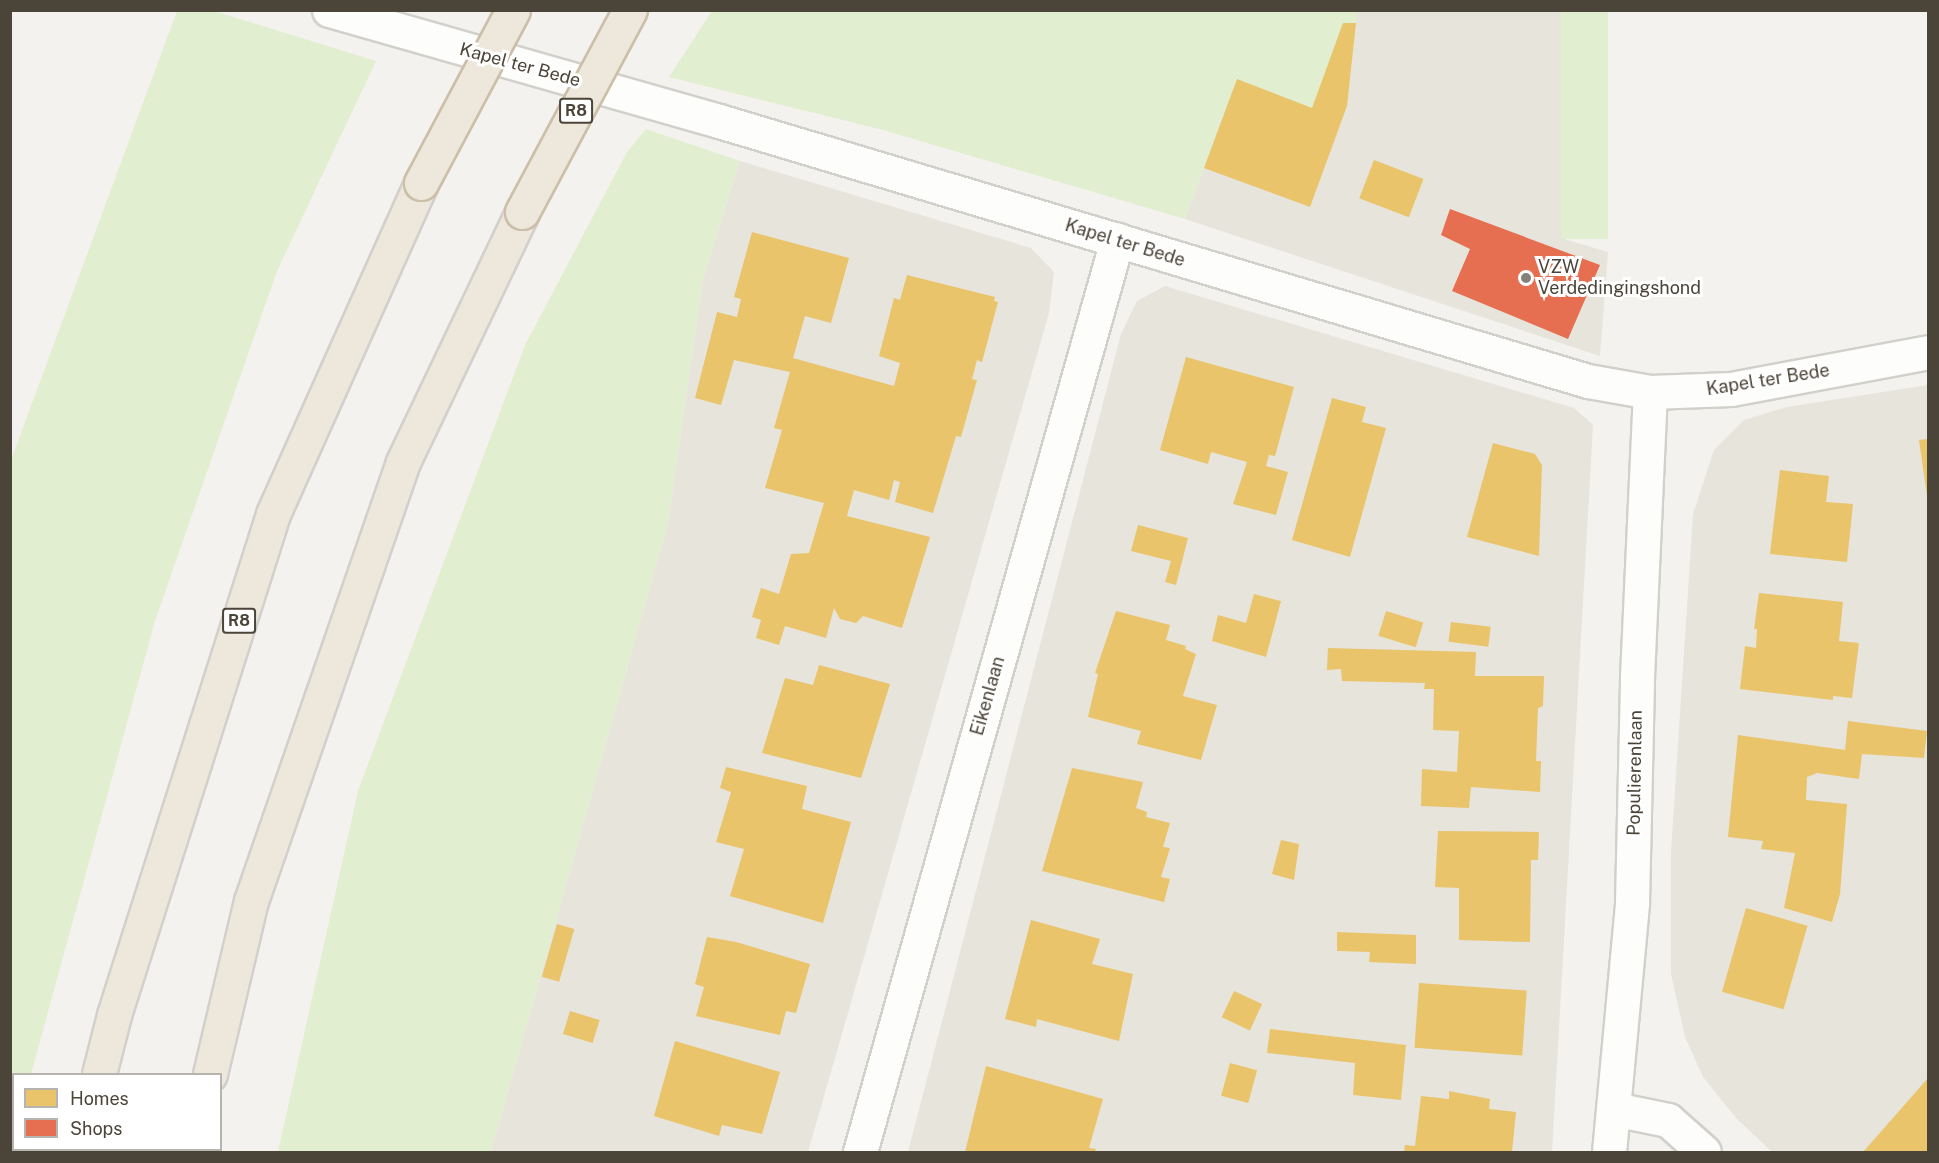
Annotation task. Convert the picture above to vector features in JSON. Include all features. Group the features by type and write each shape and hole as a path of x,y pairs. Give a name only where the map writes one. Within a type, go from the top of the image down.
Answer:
{"highway":[{"name":"R8","path":"99,1073 114,1015 273,514 421,183 513,10"},
{"name":"R8","path":"210,1073 251,901 403,462 522,212 630,10"}],"street":[{"name":"Kapel ter Bede","path":"329,10 1117,240 1588,381 1650,392 1731,388 1929,352"},
{"name":"Eikenlaan","path":"860,1152 1117,240"},
{"name":"Populierenlaan","path":"1609,1152 1632,902 1636,677 1650,392"},
{"path":"1614,1108 1668,1120 1704,1152"}],"shaded area":[{"path":"1262,11 1561,11 1564,239 1608,252 1600,356 1185,219"},
{"path":"740,161 1031,248 1054,272 1049,313 808,1152 491,1152 668,523 703,279"},
{"path":"1165,286 1574,408 1593,425 1552,1152 908,1152 1121,334 1137,301"},
{"path":"1928,385 1928,1152 1772,1152 1736,1118 1703,1077 1685,1037 1671,974 1671,852 1693,514 1714,450 1744,420 1787,407"}],"green space":[{"path":"177,11 214,11 376,61 277,271 155,621 31,1073 12,1073 11,1146 11,460"},
{"path":"712,11 1357,11 1347,106 1316,96 1312,108 1237,79 1185,219 883,130 669,77"},
{"path":"1561,11 1608,11 1608,239 1561,239"},
{"path":"646,129 740,161 703,279 668,523 491,1152 278,1152 358,791 525,345 627,152"}],"building: Homes":[{"path":"1343,23 1356,23 1347,106 1310,207 1204,168 1237,79 1312,108"},
{"path":"1374,160 1423,179 1409,217 1359,198"},
{"path":"752,232 849,258 831,323 805,316 793,358 894,386 900,363 879,356 894,298 900,300 907,275 995,297 994,301 998,302 982,362 977,360 972,379 977,380 961,437 956,436 933,513 895,502 900,482 894,480 889,500 854,490 847,516 930,537 902,628 863,616 856,623 840,619 834,608 826,638 785,626 779,645 756,638 761,620 752,617 761,588 779,594 791,554 809,553 824,503 765,488 782,430 774,428 790,372 734,360 721,405 695,398 717,312 737,317 741,299 734,297"},
{"path":"1186,357 1294,387 1275,456 1269,455 1266,466 1288,472 1276,515 1233,504 1247,462 1211,452 1208,464 1160,450"},
{"path":"1332,398 1366,407 1362,422 1386,428 1350,557 1292,540"},
{"path":"1928,439 1928,496 1927,496 1919,440"},
{"path":"1493,443 1535,454 1542,465 1539,556 1467,537"},
{"path":"1780,470 1829,476 1826,502 1853,504 1847,562 1770,554"},
{"path":"1138,525 1188,538 1176,585 1165,582 1171,561 1131,551"},
{"path":"1759,593 1843,602 1839,641 1859,643 1852,698 1833,696 1833,700 1740,689 1745,646 1756,648 1757,629 1754,629"},
{"path":"1254,594 1281,601 1266,657 1212,641 1218,615 1246,623"},
{"path":"1116,611 1170,625 1166,640 1186,646 1185,649 1196,654 1183,696 1217,705 1201,760 1137,744 1141,731 1088,717 1098,674 1095,673"},
{"path":"1386,611 1423,622 1416,647 1378,636"},
{"path":"1451,622 1491,627 1488,647 1449,642"},
{"path":"1328,648 1476,652 1475,676 1544,676 1543,706 1538,708 1536,761 1541,761 1540,792 1471,787 1469,808 1421,806 1422,769 1457,772 1459,731 1433,730 1434,689 1424,689 1425,683 1342,681 1341,669 1327,670"},
{"path":"819,665 890,684 861,778 762,753 785,678 813,685"},
{"path":"1848,721 1927,731 1924,758 1862,754 1859,779 1817,773 1807,777 1806,800 1847,804 1840,894 1832,922 1784,908 1795,853 1761,849 1763,841 1728,837 1738,735 1845,750"},
{"path":"726,767 807,786 802,809 851,822 823,923 730,896 744,849 716,842 731,792 720,788"},
{"path":"1072,768 1143,782 1136,808 1147,812 1146,817 1170,823 1163,847 1170,848 1161,877 1170,879 1164,902 1042,871"},
{"path":"1438,831 1539,832 1538,860 1531,860 1530,942 1459,940 1459,888 1435,887"},
{"path":"1281,840 1299,844 1294,880 1272,874"},
{"path":"1746,908 1808,926 1784,1009 1722,992"},
{"path":"1031,920 1100,939 1092,964 1133,974 1119,1041 1037,1019 1036,1027 1005,1019"},
{"path":"557,924 574,929 559,982 542,977"},
{"path":"1337,932 1416,935 1416,964 1369,962 1370,952 1337,951"},
{"path":"707,937 736,942 810,964 796,1013 786,1011 780,1035 696,1016 704,987 695,984"},
{"path":"1419,983 1527,991 1522,1055 1414,1048"},
{"path":"1234,991 1262,1004 1250,1030 1222,1017"},
{"path":"570,1011 600,1020 593,1043 563,1034"},
{"path":"1270,1029 1406,1045 1401,1100 1353,1095 1355,1063 1267,1053"},
{"path":"675,1041 780,1072 762,1134 722,1125 719,1136 654,1116"},
{"path":"1230,1063 1257,1070 1248,1103 1221,1096"},
{"path":"986,1066 1103,1099 1089,1148 1096,1149 1095,1152 965,1152"},
{"path":"1928,1078 1928,1152 1865,1152 1864,1151"},
{"path":"1449,1091 1490,1099 1489,1109 1516,1112 1512,1152 1404,1152 1405,1145 1415,1146 1421,1096 1449,1099"}],"building: Shops":[{"name":"VZW Verdedingingshond","path":"1450,209 1600,265 1568,339 1452,291 1470,249 1441,235"}],"place":[{"name":"VZW Verdedingingshond","path":"1526,278"}]}
